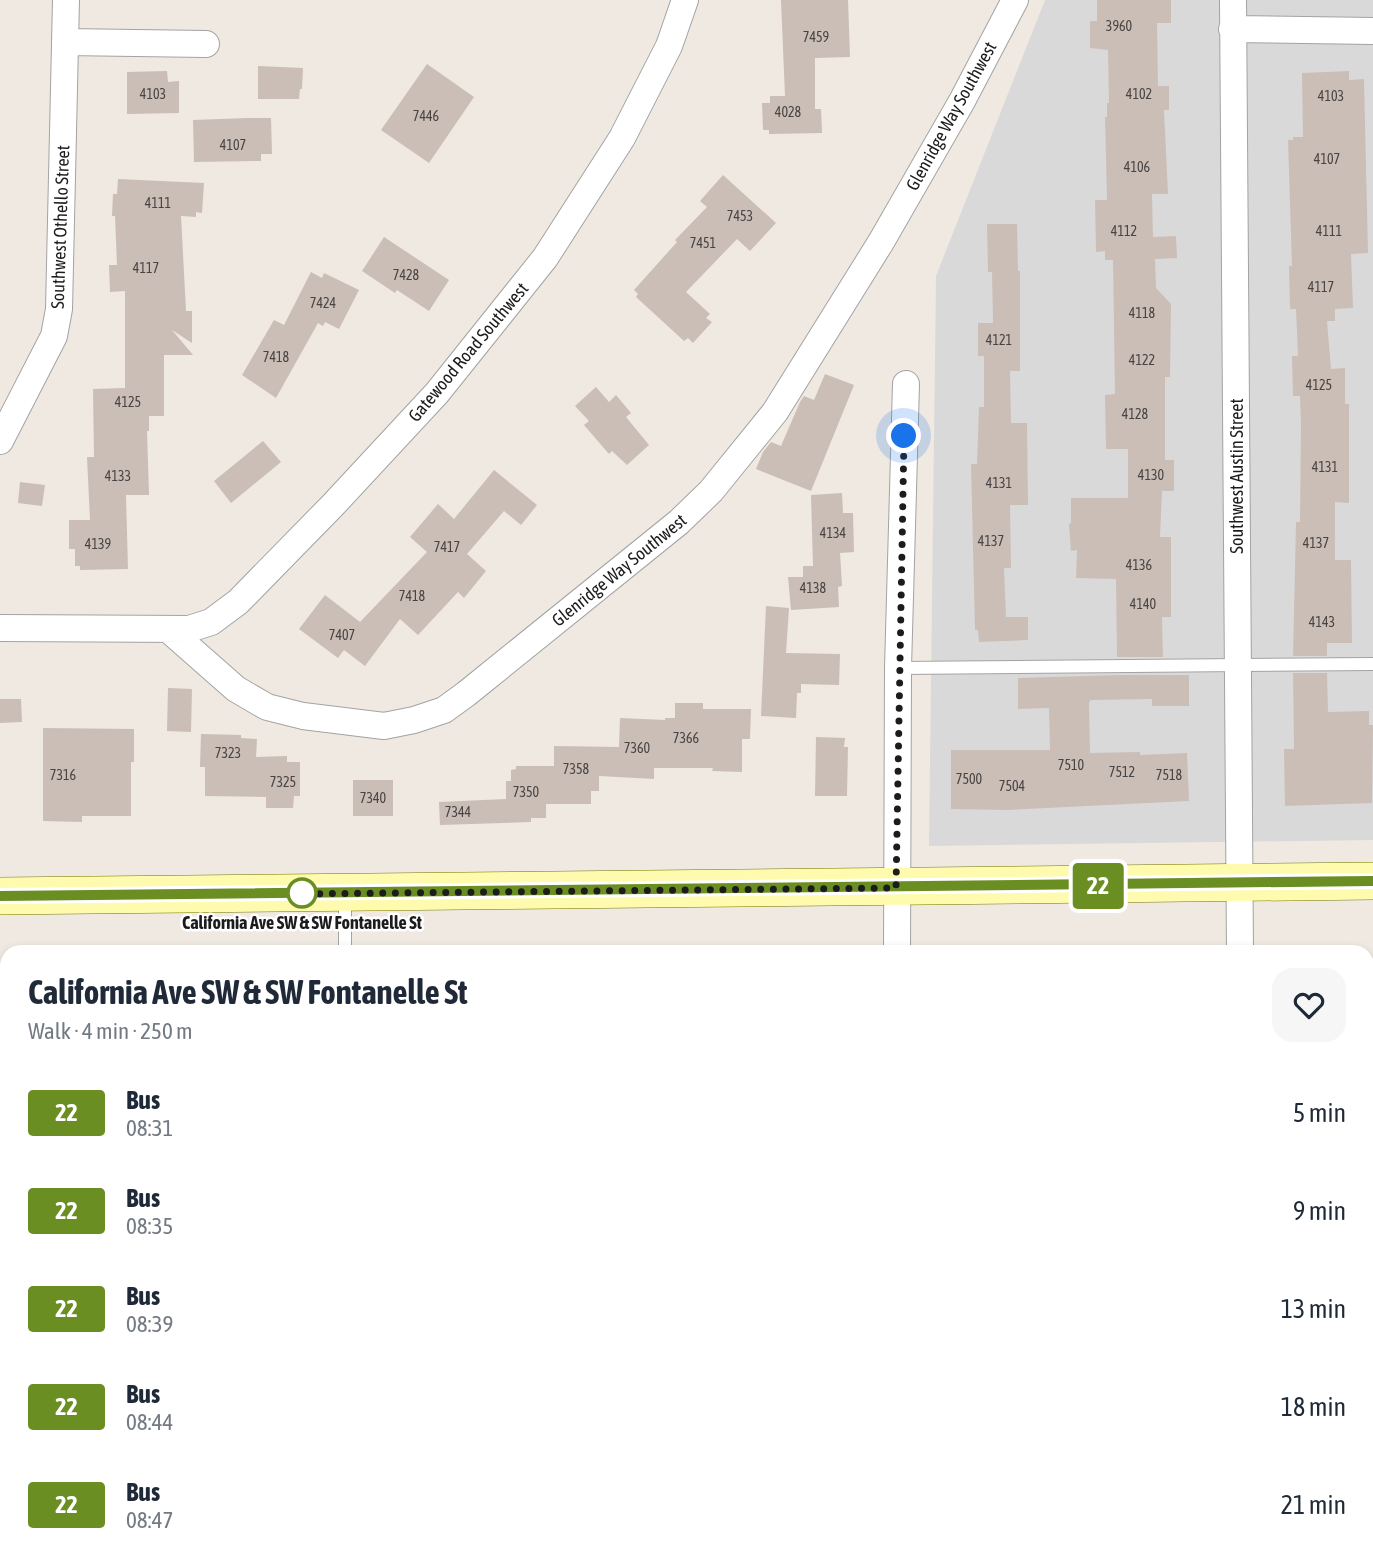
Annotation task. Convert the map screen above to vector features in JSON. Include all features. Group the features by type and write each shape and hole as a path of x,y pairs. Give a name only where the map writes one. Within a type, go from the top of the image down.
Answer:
{"main road":[{"path":"0,895 896,888 1373,881"}],"street":[{"name":"Southwest Othello Street","path":"0,441 54,336 59,309 65,0"},
{"name":"Gatewood Road Southwest","path":"169,630 189,629 211,622 238,602 437,393 545,258 622,138 669,46 685,0"},
{"name":"Glenridge Way Southwest","path":"169,630 236,690 267,707 303,716 384,726 444,710 466,694 679,523 711,491 775,412 962,101 1014,0"},
{"name":"Southwest Austin Street","path":"1233,0 1240,945"},
{"path":"1232,29 1373,31"},
{"path":"65,42 206,44"},
{"path":"897,945 898,668 906,384"},
{"path":"0,628 169,630"}],"lane":[{"path":"898,668 1373,664"},
{"path":"345,893 345,945"}],"shaded area":[{"path":"1045,0 1373,0 1373,840 929,846 936,276"}],"building":[{"path":"781,0 848,0 850,57 815,58 815,109 821,109 822,133 769,134 769,130 763,130 762,103 770,103 770,96 785,96"},
{"path":"1097,0 1171,0 1171,23 1157,23 1158,86 1169,86 1169,110 1164,110 1168,194 1152,194 1153,237 1176,236 1177,258 1155,259 1156,288 1171,304 1170,377 1165,377 1165,460 1174,460 1174,491 1162,491 1160,537 1171,537 1171,617 1162,617 1163,657 1117,657 1116,579 1076,578 1077,550 1071,551 1071,498 1128,498 1128,449 1106,449 1105,395 1115,394 1113,260 1105,260 1105,251 1096,252 1095,200 1107,200 1105,117 1109,103 1108,50 1090,48 1090,21 1097,21"},
{"path":"427,64 474,97 429,163 381,130"},
{"path":"258,66 303,68 299,99 258,99"},
{"path":"167,71 168,82 179,81 179,113 127,114 127,72"},
{"path":"1349,71 1349,80 1364,79 1368,253 1351,254 1353,308 1335,309 1335,321 1327,321 1331,369 1345,368 1345,404 1349,404 1349,503 1335,502 1335,560 1351,560 1352,643 1327,643 1327,656 1293,656 1296,522 1300,522 1301,423 1300,396 1293,396 1292,356 1298,356 1296,309 1290,309 1289,266 1292,266 1288,140 1303,137 1302,73"},
{"path":"271,118 272,154 261,154 261,161 194,162 193,120"},
{"path":"723,175 776,223 750,251 737,239 686,292 710,314 706,318 712,322 693,343 688,338 684,341 636,297 638,294 634,290 677,242 675,240 707,207 700,201"},
{"path":"118,179 204,183 202,213 196,212 196,217 181,216 186,311 192,311 192,343 172,330 193,355 164,355 164,416 149,416 147,431 149,495 126,495 128,569 80,570 80,566 75,566 75,549 69,549 69,520 90,520 87,457 94,457 93,389 125,388 125,291 110,292 109,265 117,265 115,216 112,216 113,194 117,194"},
{"path":"987,224 1017,224 1020,371 1010,371 1011,423 1027,423 1028,505 1010,505 1011,568 1004,568 1006,617 1028,617 1028,640 979,642 978,630 975,630 971,464 977,464 979,407 984,407 984,356 978,356 978,323 993,323"},
{"path":"384,237 449,280 429,311 362,271"},
{"path":"311,272 322,278 324,273 359,290 339,329 325,322 323,326 318,323 276,398 242,375 274,320 284,325"},
{"path":"825,374 854,385 811,491 756,469 763,452 771,442 781,446 800,402 804,396 814,400"},
{"path":"596,387 609,402 616,395 631,413 626,417 649,445 627,465 612,451 609,454 584,425 589,421 575,406"},
{"path":"263,441 281,462 231,503 214,481"},
{"path":"494,470 537,505 521,525 504,511 467,554 486,571 464,598 458,592 418,635 400,619 365,666 344,650 338,658 299,629 325,595 360,622 427,552 410,537 438,504 454,519"},
{"path":"20,482 45,485 42,506 18,503"},
{"path":"842,493 843,513 853,513 854,552 840,553 842,586 838,587 839,607 791,610 788,577 803,577 803,566 813,566 811,495"},
{"path":"766,606 789,608 786,653 840,654 839,685 801,684 801,693 797,693 796,718 761,716"},
{"path":"1293,673 1327,673 1328,712 1369,711 1369,725 1373,725 1372,803 1285,806 1284,749 1294,749"},
{"path":"1189,675 1189,706 1152,706 1152,699 1089,702 1090,753 1187,753 1189,801 1007,810 951,809 951,750 1050,750 1049,708 1018,709 1018,678"},
{"path":"168,688 192,689 191,732 167,731"},
{"path":"0,699 21,699 22,722 0,723"},
{"path":"675,703 703,703 703,709 751,709 750,739 742,739 742,772 712,771 713,768 654,768 654,779 599,776 599,791 591,791 591,804 546,804 546,818 531,818 531,822 440,825 439,802 506,799 506,781 511,781 511,770 516,769 516,766 554,766 554,746 619,747 620,718 675,718"},
{"path":"43,728 134,729 131,816 82,816 82,822 43,821"},
{"path":"201,734 241,735 241,738 257,739 256,757 287,756 287,762 300,762 300,796 294,796 293,808 266,808 266,797 205,796 205,767 200,767"},
{"path":"816,737 845,738 844,747 848,747 847,796 815,796"},
{"path":"353,780 393,780 393,816 353,816"}],"bus line":[{"name":"22","path":"0,896 1373,881"}],"place":[{"name":"California Ave SW & SW Fontanelle St","path":"302,893"}],"route":[{"path":"302,893 292,894 896,888 904,436"}]}
